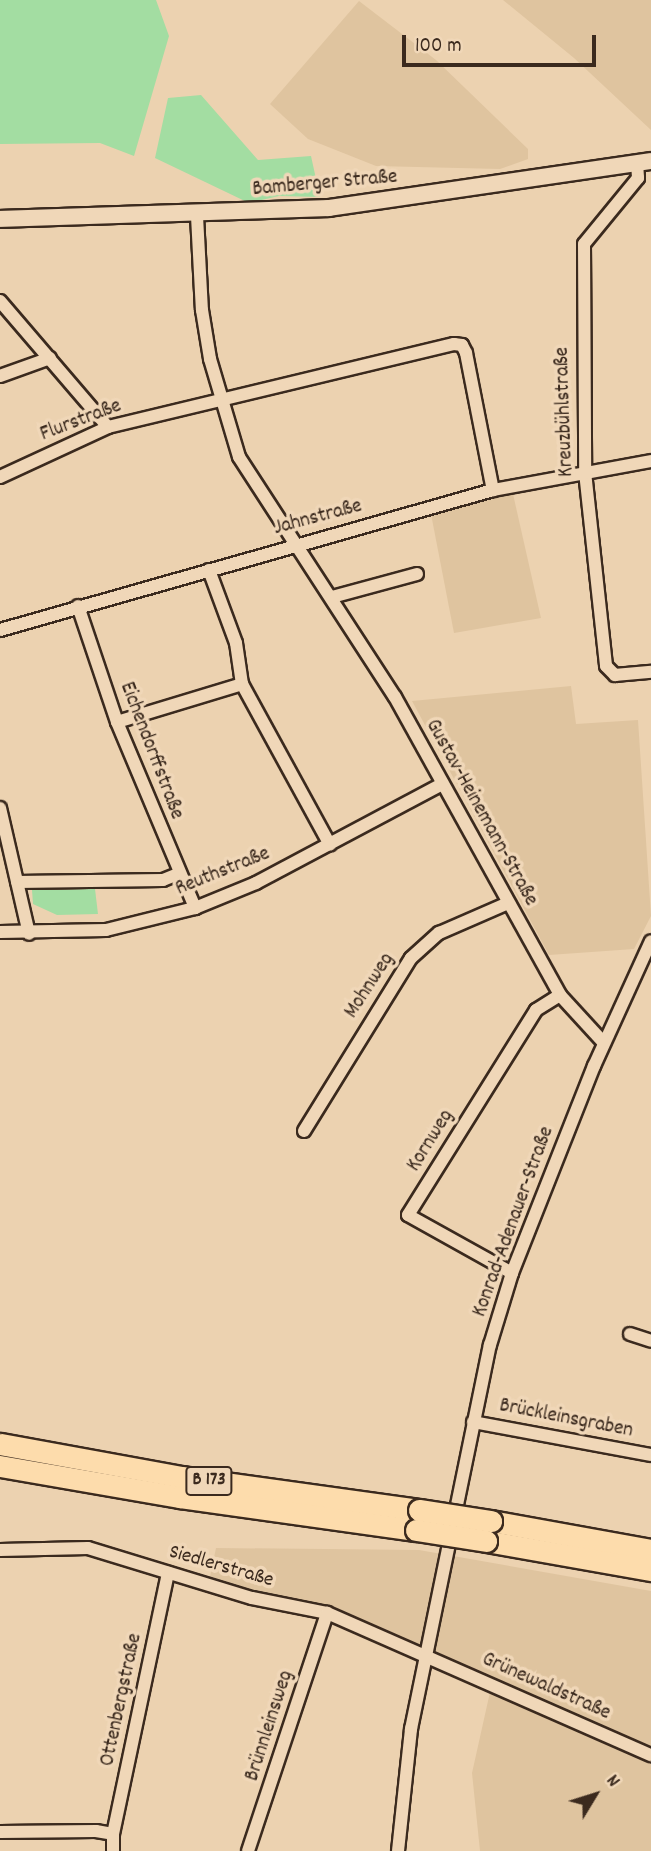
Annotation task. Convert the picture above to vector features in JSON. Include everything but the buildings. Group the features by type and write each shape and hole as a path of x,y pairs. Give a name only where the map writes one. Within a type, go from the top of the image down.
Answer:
{"highway":[{"name":"B 173","path":"0,1444 417,1520 651,1550"},
{"name":"B 173","path":"0,1466 167,1495 417,1520"},
{"name":"B 173","path":"489,1531 651,1570"}],"street":[{"name":"Bamberger Straße","path":"0,219 197,216 329,208 644,162"},
{"name":"Kreuzbühlstraße","path":"644,162 638,178 584,244 585,472 606,666 615,675 651,672"},
{"name":"Gustav-Heinemann-Straße","path":"197,216 202,310 219,401 239,457 396,697 561,996 603,1042"},
{"path":"2,305 108,427"},
{"name":"Flurstraße","path":"0,477 108,427 462,345 493,490"},
{"path":"0,376 50,358"},
{"name":"Jahnstraße","path":"0,630 295,543 493,490 651,461"},
{"path":"209,570 236,643 242,684 330,845"},
{"path":"332,597 417,574"},
{"name":"Eichendorffstraße","path":"78,606 117,722 195,908"},
{"path":"117,722 242,684"},
{"name":"Reuthstraße","path":"0,932 29,934 106,930 195,908 330,845 442,784"},
{"path":"0,808 29,934"},
{"path":"17,882 163,880 180,873"},
{"name":"Mohnweg","path":"304,1131 411,958 439,933 508,903"},
{"name":"Konrad-Adenauer-Straße","path":"398,1851 411,1729 425,1653 473,1422 512,1273 603,1042 651,940"},
{"name":"Kornweg","path":"512,1273 408,1215 536,1010 561,996"},
{"path":"630,1334 651,1341"},
{"name":"Brückleinsgraben","path":"473,1422 651,1455"},
{"name":"Siedlerstraße","path":"0,1549 88,1548 252,1598 327,1613 425,1653"},
{"name":"Ottenbergstraße","path":"113,1851 113,1834 168,1573"},
{"name":"Brünnleinsweg","path":"248,1851 327,1613"},
{"name":"Grünewaldstraße","path":"425,1653 651,1755"},
{"path":"0,1824 0,1833 113,1834"}],"shaded area":[{"path":"503,0 651,0 651,130 574,58"},
{"path":"359,1 436,60 528,149 528,159 500,169 376,166 308,139 270,104"},
{"path":"513,494 541,618 454,633 431,514"},
{"path":"571,686 576,724 638,720 651,916 634,949 549,955 412,701"},
{"path":"216,1548 419,1550 651,1591 651,1851 480,1851 472,1773 490,1692 319,1617 207,1591"}],"green space":[{"path":"0,0 156,0 169,36 134,156 100,143 0,144"},
{"path":"201,95 258,160 311,156 320,197 279,196 249,203 155,158 168,98"},
{"path":"95,889 98,914 57,915 33,904 32,890"}]}
